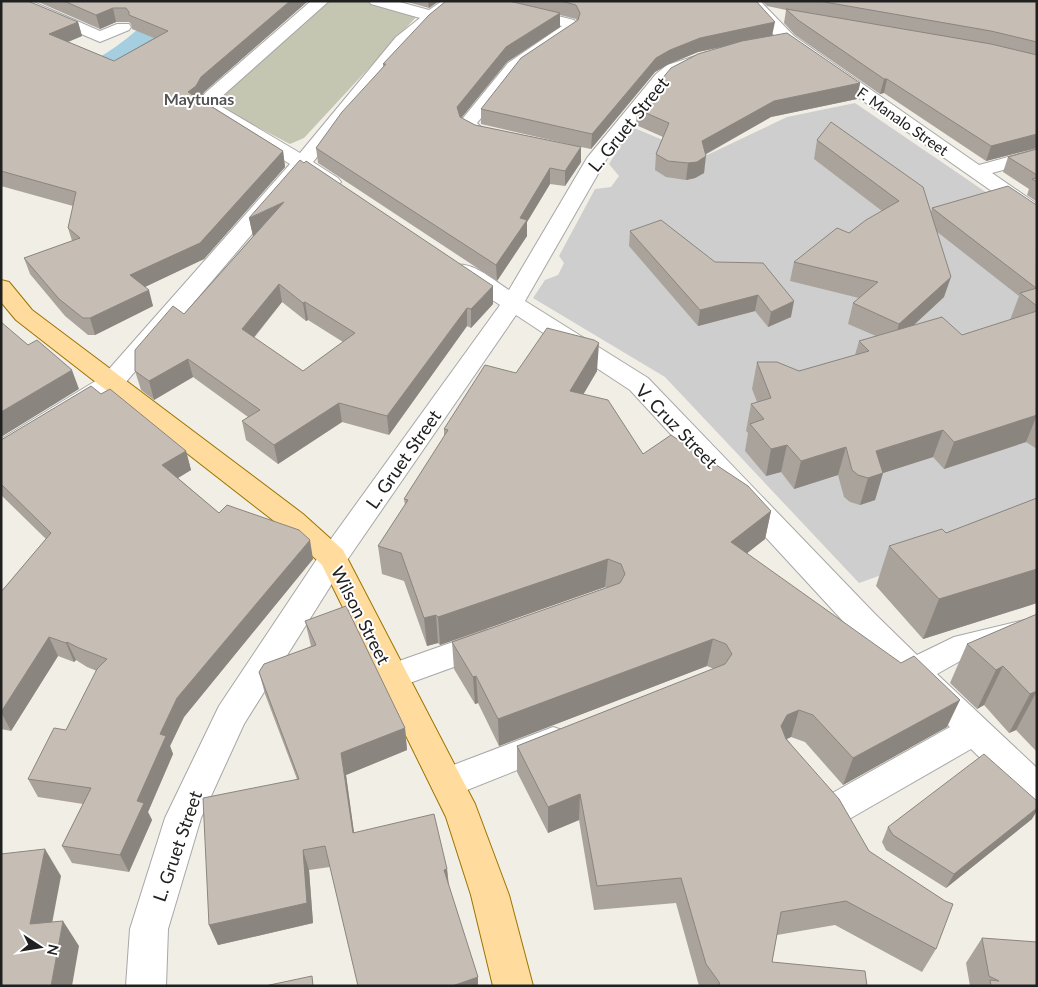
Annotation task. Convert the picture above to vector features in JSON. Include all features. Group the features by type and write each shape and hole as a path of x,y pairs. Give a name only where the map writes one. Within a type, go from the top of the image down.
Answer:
{"main road":[{"path":"1,5 11,1"},
{"name":"Wilson Street","path":"1,287 24,315 294,521 333,558 463,815 490,895 513,986"}],"street":[{"path":"321,1 211,97 208,104 210,109 302,163 350,195"},
{"path":"377,1 432,16"},
{"path":"1,451 111,383 302,163 402,41 432,16 454,1"},
{"path":"478,1 568,23 570,26 570,30 514,67 468,123 469,128 476,132 513,140"},
{"path":"28,3 100,37 124,27"},
{"path":"761,6 790,17"},
{"name":"F. Manalo Street","path":"761,6 788,40 975,172 1034,210"},
{"path":"760,46 788,40"},
{"name":"L. Gruet Street","path":"146,986 149,929 183,818 231,716 333,558 512,304 536,265 587,156 673,69 714,56"},
{"path":"975,172 1037,154"},
{"name":"V. Cruz Street","path":"440,255 512,304 639,384 864,622 1037,791"},
{"path":"536,265 559,270"},
{"path":"919,676 964,663 997,640 1037,629"},
{"path":"392,676 515,632"},
{"path":"447,783 580,731"},
{"path":"816,780 846,819 960,738 975,731"}],"shaded area":[{"path":"327,1 366,1 418,15 304,138 290,144 213,104"},
{"path":"855,103 1037,227 1037,520 859,583 665,377 533,298 545,280 558,275 564,263 559,256 595,189 611,187 619,176 609,164 632,127 703,157 787,117"}],"building":[{"path":"1,1 28,1 78,22 49,34 114,61 168,31 129,15 126,8 113,8 96,15 64,1 290,1 201,77 196,86 188,92 283,151 200,243 130,275 149,290 90,318 83,318 59,299 24,258 80,238 68,228 76,192 1,171"},
{"path":"446,1 509,1 560,13 506,47 457,107 460,117 475,125 581,147 565,171 550,168 520,218 527,220 496,265 316,148 342,112 386,64 383,64 429,15"},
{"path":"561,1 756,1 775,22 700,38 656,58 592,134 481,109 521,58 578,20 580,13 576,5"},
{"path":"819,1 1037,1 1037,42 991,31"},
{"path":"786,9 991,44 1037,55 1037,134 991,146 887,79 884,79 798,20"},
{"path":"787,33 860,83 774,101 702,141 706,156 697,162 668,161 656,154 669,123 637,109 671,68 698,54 742,41"},
{"path":"831,122 923,187 951,277 899,324 853,303 878,282 794,262 837,228 849,233 866,220 899,201 817,140"},
{"path":"1037,149 1037,175 1008,157"},
{"path":"300,160 304,163 306,161 493,286 471,309 467,308 387,416 339,403 274,445 242,421 260,410 188,359 149,381 135,371 135,350 173,306 184,314 284,202 249,218","holes":["279,284 303,303 305,302 355,333 303,371 242,329"]},
{"path":"1008,186 1037,204 1036,288 932,208"},
{"path":"661,220 715,262 763,263 794,301 771,312 758,295 700,310 630,231"},
{"path":"1037,288 1037,306 1020,293"},
{"path":"1037,311 1037,415 954,442 943,430 876,451 883,473 868,478 858,475 852,470 846,447 801,461 787,445 771,449 750,424 764,419 751,404 771,398 757,362 777,362 799,371 869,351 859,341 942,317 962,335"},
{"path":"1,322 28,345 37,340 72,370 1,412"},
{"path":"547,328 599,343 570,391 608,400 643,454 671,435 748,486 771,511 731,542 901,663 914,656 960,700 853,758 813,715 799,710 787,715 781,726 786,739 839,799 869,851 945,901 953,904 936,949 846,901 781,912 772,962 865,971 867,986 720,986 706,964 681,878 597,886 580,794 548,807 517,746 725,664 732,654 726,644 713,639 498,719 476,676 473,677 452,642 620,583 625,574 621,564 608,559 438,617 436,615 424,618 401,553 378,546 408,500 404,499 448,430 444,429 485,365 516,373"},
{"path":"91,386 101,394 110,389 186,451 162,465 219,513 227,505 299,530 310,540 177,698 160,734 166,736 137,801 144,803 120,855 62,846 91,788 28,779 54,728 66,730 97,669 107,659 67,642 49,637 1,712 1,592 51,533 1,484 1,440"},
{"path":"1037,498 1037,569 939,599 889,546 942,529 946,533"},
{"path":"346,606 405,728 341,753 353,833 434,814 447,869 444,870 478,977 452,986 358,986 325,846 303,850 307,903 209,925 203,798 299,779 259,672 264,664 316,645 305,621"},
{"path":"1037,614 1037,691 1030,694 1003,666 996,670 967,644"},
{"path":"984,754 1037,801 1037,808 954,874 893,835 888,827"},
{"path":"45,849 30,924 63,921 51,986 1,986 1,854"},
{"path":"982,938 1037,942 1037,986 991,986 990,980 999,981 989,976"},
{"path":"312,976 313,986 265,986"}],"waterway":[{"path":"1,95 58,85 86,77 112,65 194,1"}],"district":[{"name":"Maytunas","path":"199,98"}]}
